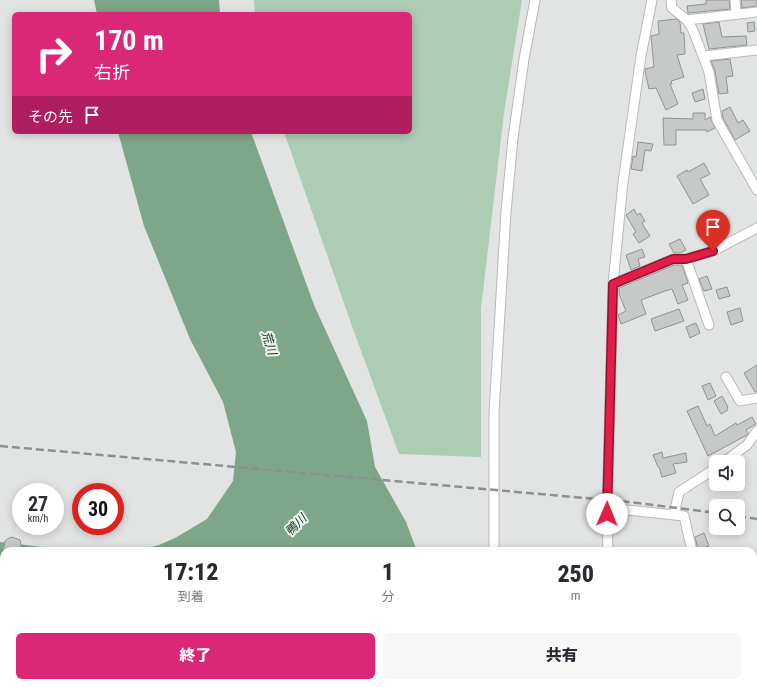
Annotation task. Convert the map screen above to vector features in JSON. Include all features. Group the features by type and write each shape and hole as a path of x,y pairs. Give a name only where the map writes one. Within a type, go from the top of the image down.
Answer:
{"street":[{"path":"494,547 494,414 505,220 513,138 524,59 535,0"},
{"path":"608,547 607,514 613,284 623,182 641,56 652,0"},
{"path":"671,0 672,8 687,20 693,30 709,72 717,120 757,190"},
{"path":"735,0 736,14"},
{"path":"687,20 757,12"},
{"path":"704,56 757,50"},
{"path":"613,284 673,259 686,259 713,251 757,228"},
{"path":"686,259 709,326"},
{"path":"726,377 740,401 757,398"},
{"path":"733,455 747,445 757,431"},
{"path":"674,515 679,492 709,473"},
{"path":"607,514 627,510 684,516 691,547"}],"shaded area":[{"path":"254,0 522,0 504,113 481,308 481,457 399,454 353,329 285,134 412,134 412,12 255,12"}],"water":[{"path":"94,0 219,0 220,12 97,12"},
{"path":"119,134 252,134 314,305 367,421 375,467 406,522 415,547 150,547 175,538 207,519 233,481 236,452 223,402 190,339 144,226"},
{"path":"0,542 42,547 0,547"}],"building":[{"path":"706,0 729,0 730,9 688,13 687,6 706,4"},
{"path":"741,0 757,0 757,6 742,8"},
{"path":"677,19 680,22 681,33 684,33 685,54 677,55 684,77 671,81 672,84 670,84 678,104 666,110 656,88 649,89 645,69 654,67 651,36 659,34 658,21"},
{"path":"719,22 722,37 746,36 747,45 709,49 703,24"},
{"path":"754,22 755,31 748,32 747,23"},
{"path":"730,59 733,76 726,77 728,93 719,94 715,71 711,61"},
{"path":"703,89 705,99 695,102 692,93"},
{"path":"730,107 738,123 743,120 750,131 735,140 723,118 722,111"},
{"path":"693,113 705,113 705,120 710,117 715,128 707,132 706,130 676,130 676,145 664,145 663,118 693,119"},
{"path":"638,142 653,144 651,151 645,150 642,171 631,169 633,156 636,157"},
{"path":"704,163 710,174 700,179 709,195 693,204 677,176"},
{"path":"634,209 637,215 640,213 645,221 642,223 650,236 639,243 633,234 636,232 626,215"},
{"path":"680,239 686,250 680,253 674,253 669,244"},
{"path":"642,249 645,257 638,259 640,266 631,270 626,255"},
{"path":"674,265 682,265 688,283 682,285 688,300 678,304 672,289 665,291 641,300 646,314 621,324 618,315 626,311 619,294 619,288"},
{"path":"707,276 712,289 704,291 699,279"},
{"path":"727,287 730,296 719,299 716,290"},
{"path":"740,308 743,321 731,325 727,312"},
{"path":"679,309 684,321 655,331 651,319"},
{"path":"696,323 700,333 690,338 686,327"},
{"path":"757,365 757,392 755,392 744,373"},
{"path":"710,383 716,396 708,400 702,386"},
{"path":"722,396 728,410 721,414 714,401"},
{"path":"698,406 707,426 710,424 715,436 736,423 737,425 752,417 756,424 746,430 748,433 747,435 708,456 687,411"},
{"path":"662,452 663,458 686,453 687,462 673,464 676,473 662,477 653,455"},
{"path":"704,533 709,546 697,547 695,537"},
{"path":"12,537 20,540 21,547 4,547 5,541"}],"railway":[{"path":"0,446 630,502 709,512"},
{"path":"745,517 757,519"}],"route":[{"path":"607,514 613,284 673,259 686,259 713,251"}],"water label":[{"name":"荒川","path":"269,343"},
{"name":"鴨川","path":"296,525"}]}
